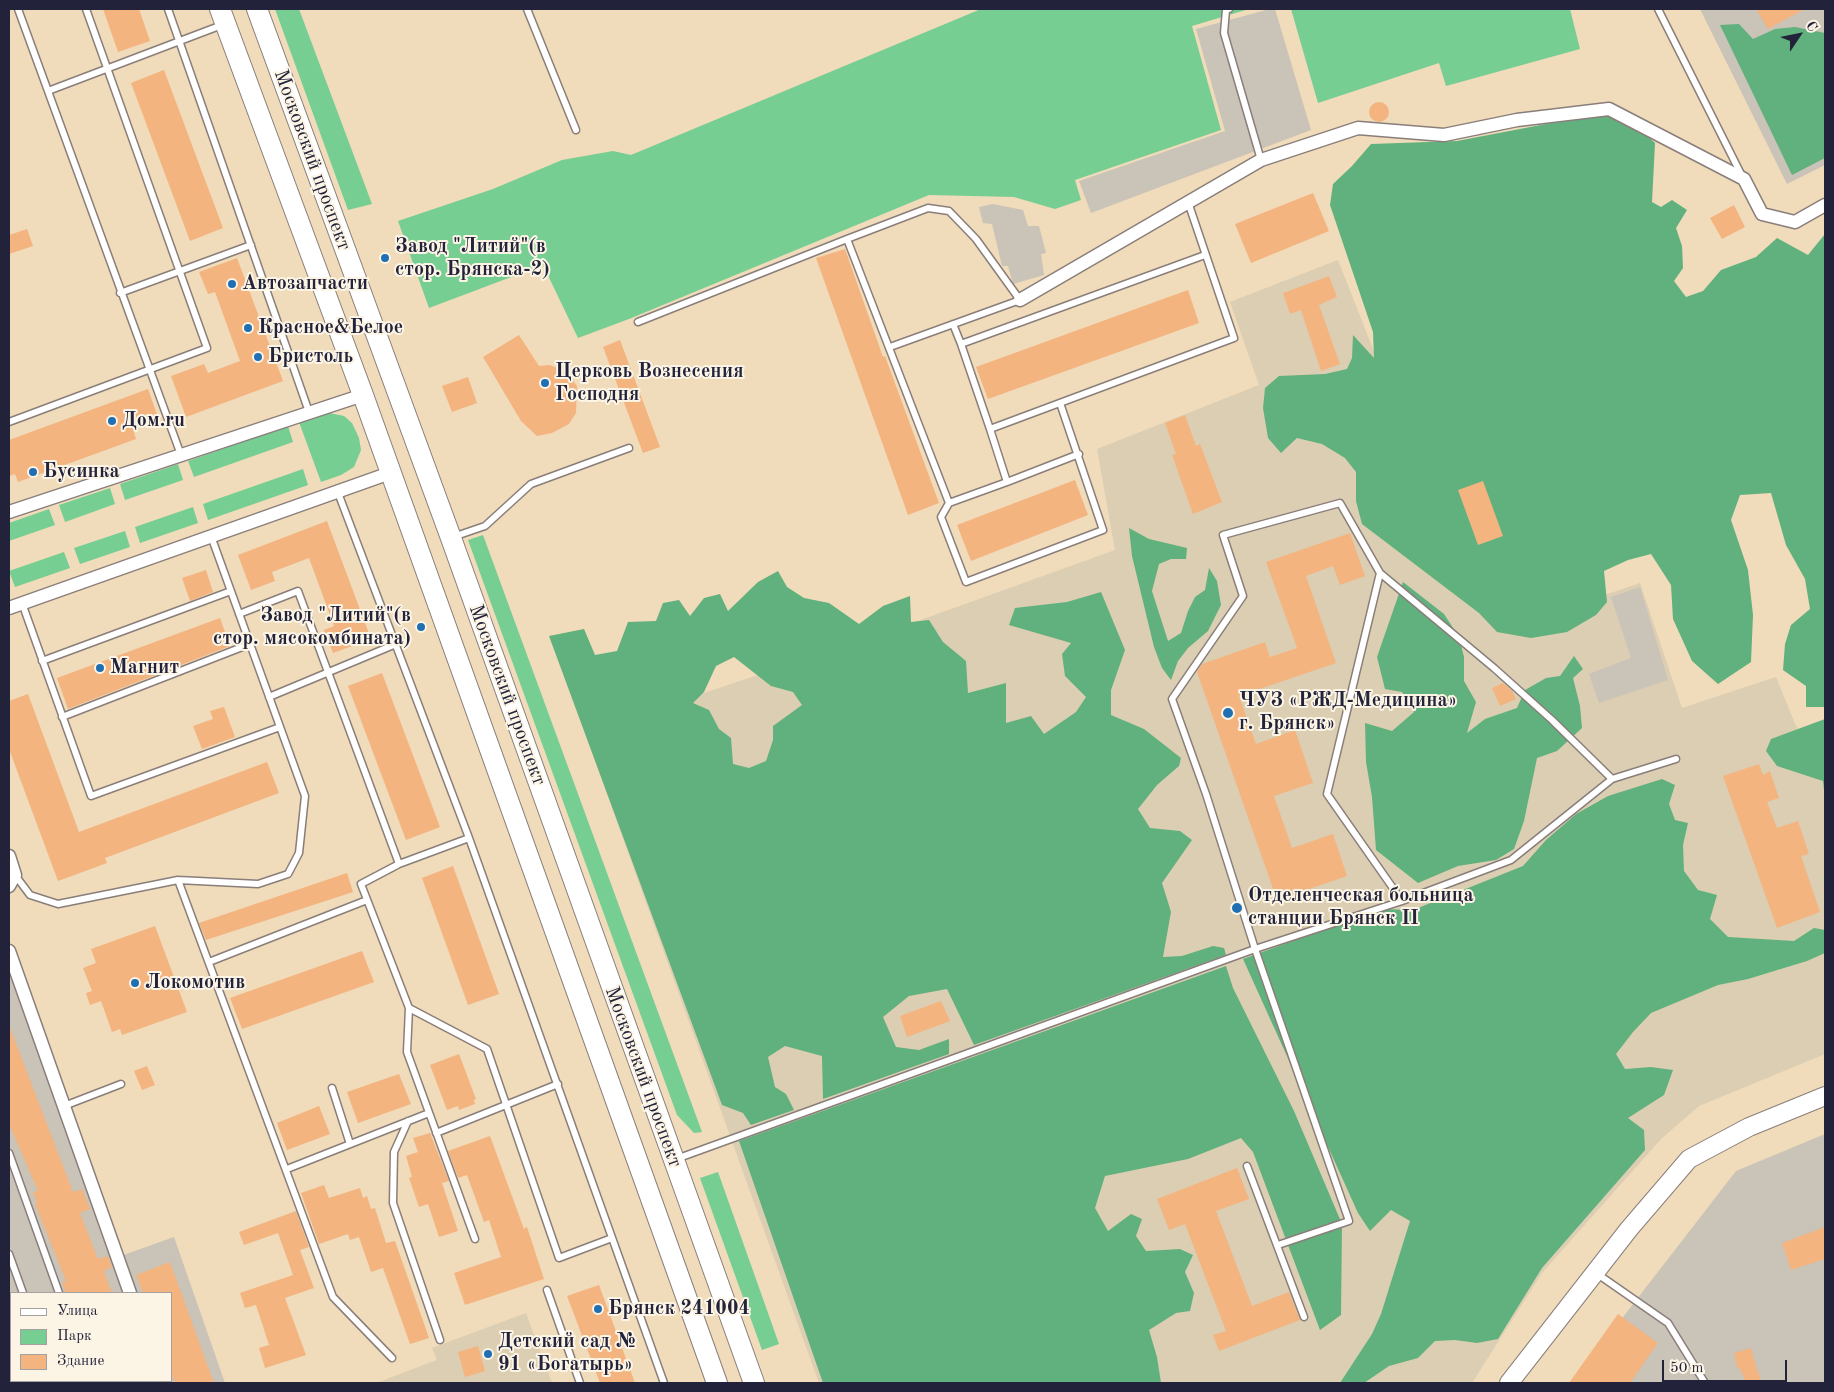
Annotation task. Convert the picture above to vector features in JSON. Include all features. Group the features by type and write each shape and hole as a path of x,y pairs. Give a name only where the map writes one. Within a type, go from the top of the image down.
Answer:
{"main road":[{"name":"Московский проспект","path":"257,9 451,538 754,1383"},
{"name":"Московский проспект","path":"223,16 363,395 717,1383"},
{"path":"363,395 394,382"},
{"path":"390,473 421,460"}],"street":[{"path":"1020,300 1261,160 1358,128 1444,135 1517,120 1609,109 1744,179 1762,214 1795,222 1825,205"},
{"path":"9,512 363,395"},
{"path":"9,608 337,490 390,473"},
{"path":"9,856 15,875 9,886"},
{"path":"9,950 130,1292"},
{"path":"1509,1383 1629,1229 1689,1159 1749,1127 1825,1096"}],"lane":[{"path":"18,9 181,456"},
{"path":"9,422 207,348 86,9"},
{"path":"168,9 308,412"},
{"path":"527,9 576,130"},
{"path":"1229,9 1226,10 1224,33 1261,160"},
{"path":"1658,9 1744,179"},
{"path":"48,91 180,41 223,16"},
{"path":"990,429 1234,338 1188,202"},
{"path":"638,322 928,208 949,211 976,238 1020,300 890,347"},
{"path":"847,239 949,504"},
{"path":"120,292 251,245"},
{"path":"961,344 1205,255"},
{"path":"953,324 1007,482"},
{"path":"1060,403 1079,454 1103,530 966,582 941,517 949,504 1079,454"},
{"path":"451,538 485,526 531,484 630,448"},
{"path":"337,490 469,838 664,1383"},
{"path":"1278,1245 1349,1221 1255,949 1206,794 1172,699 1242,596 1223,535 1340,503 1380,573 1509,681 1612,779"},
{"path":"15,875 30,895 58,904 178,880 258,884 288,874 298,853 305,796 211,536"},
{"path":"1380,573 1327,794 1402,901"},
{"path":"42,660 231,591"},
{"path":"239,614 298,591 399,864"},
{"path":"22,603 91,796 280,727"},
{"path":"62,716 250,644"},
{"path":"269,697 396,644"},
{"path":"673,1161 1255,949 1402,901 1512,860 1612,779 1676,760"},
{"path":"469,838 399,864 361,884 408,1008 406,1052 476,1239"},
{"path":"178,880 333,1297 392,1358"},
{"path":"209,962 367,900"},
{"path":"408,1008 487,1048 559,1258 612,1238"},
{"path":"64,1106 121,1084"},
{"path":"436,1133 558,1084"},
{"path":"332,1088 350,1144"},
{"path":"287,1169 429,1113"},
{"path":"408,1121 394,1152 393,1203 440,1340"},
{"path":"9,1153 59,1292"},
{"path":"1247,1166 1304,1317"},
{"path":"9,1254 23,1292"},
{"path":"1595,1272 1668,1324 1705,1383"},
{"path":"547,1290 580,1383"}],"shaded area":[{"path":"1275,9 1311,130 1091,213 1079,181 1225,131 1196,29"},
{"path":"1700,9 1825,9 1825,165 1787,184"},
{"path":"993,204 1023,210 1028,226 1039,226 1046,253 1041,254 1044,275 1013,284 1008,266 1002,266 992,224 983,223 979,207"},
{"name":"Отделенческая больница станции Брянск II","path":"1338,260 1399,415 1508,628 1640,583 1682,708 1776,677 1796,726 1825,762 1825,1054 1699,1106 1661,1139 1542,1273 1472,1383 819,1383 585,733 904,626 1115,550 1097,449 1259,385 1230,302"},
{"path":"1640,587 1668,680 1599,703 1589,674 1631,658 1611,597"},
{"path":"9,951 118,1257 174,1237 225,1383 9,1383"},
{"path":"1825,1134 1825,1383 1572,1383 1736,1171"},
{"name":"Детский сад № 91 «Богатырь»","path":"526,1313 552,1383 376,1383 437,1360 432,1348"}],"green space":[{"path":"275,9 299,9 372,204 348,210"},
{"path":"981,9 1249,9 1192,26 1221,130 1075,180 1081,200 1055,209 1014,197 929,195 629,319 578,338 543,265 429,308 398,221 493,189 562,160 613,151 631,155"},
{"path":"1291,9 1570,9 1580,49 1446,86 1439,63 1318,103"},
{"path":"1739,24 1753,39 1775,29 1795,27 1825,33 1825,158 1792,175 1720,25"},
{"path":"1593,115 1614,117 1641,130 1655,143 1652,202 1661,207 1672,200 1687,210 1676,228 1682,246 1683,268 1674,281 1686,297 1703,291 1721,270 1756,257 1777,238 1808,255 1825,234 1825,707 1806,707 1806,686 1783,670 1785,644 1791,625 1810,609 1805,579 1786,545 1771,493 1740,495 1731,520 1748,570 1753,615 1751,662 1718,684 1692,661 1673,619 1671,585 1651,554 1628,560 1604,571 1607,602 1596,615 1567,632 1531,638 1497,632 1479,613 1362,524 1356,501 1356,472 1345,458 1322,444 1297,438 1281,453 1268,438 1263,408 1265,388 1279,376 1325,374 1347,369 1352,358 1353,335 1374,358 1373,332 1330,205 1333,184 1371,144 1457,141"},
{"path":"329,413 344,416 352,423 359,438 361,450 354,467 341,475 321,482 299,422"},
{"path":"288,426 293,442 194,477 188,461"},
{"path":"178,464 183,480 125,500 120,484"},
{"path":"303,469 308,485 208,520 203,504"},
{"path":"110,488 115,504 65,522 59,505"},
{"path":"193,507 198,523 140,543 135,527"},
{"path":"49,509 55,525 9,541 9,523"},
{"path":"1129,528 1149,539 1187,548 1186,559 1171,559 1159,564 1152,591 1168,641 1181,633 1195,597 1205,590 1209,568 1217,581 1221,605 1208,631 1188,648 1178,661 1171,680 1162,668 1154,647 1132,556"},
{"path":"125,531 130,547 80,564 74,548"},
{"path":"483,535 702,1132 694,1133 677,1115 468,540"},
{"path":"64,552 70,568 15,587 9,571"},
{"path":"778,571 787,587 804,598 829,603 859,624 883,606 910,596 911,622 929,620 943,642 966,661 968,693 1006,683 1006,723 1031,716 1044,734 1076,712 1086,697 1065,676 1062,654 1071,643 1009,625 1015,608 1067,602 1101,592 1125,650 1111,690 1111,715 1144,729 1181,758 1179,766 1157,785 1138,809 1150,828 1180,831 1192,840 1162,883 1171,912 1163,957 1182,956 1213,946 1224,948 1226,955 974,1045 947,989 909,996 883,1017 896,1047 919,1050 949,1039 949,1054 823,1099 822,1056 785,1046 768,1057 775,1087 786,1094 794,1110 751,1125 743,1113 722,1105 549,636 584,629 595,655 617,651 628,622 656,621 663,603 679,600 690,616 704,598 720,594 728,611 758,582","holes":["734,657 771,686 793,692 802,705 773,726 773,740 766,761 749,768 733,764 731,738 719,729 709,710 693,703 704,692 716,666"]},
{"path":"1403,582 1444,614 1459,637 1464,657 1464,681 1476,702 1467,733 1485,719 1517,708 1525,690 1546,678 1560,676 1574,656 1583,669 1573,678 1580,706 1582,728 1557,751 1537,758 1524,821 1514,849 1496,860 1458,866 1418,883 1376,850 1372,797 1366,762 1365,723 1392,731 1414,712 1402,692 1385,689 1377,657"},
{"path":"1825,719 1825,799 1823,781 1777,766 1766,751 1771,739"},
{"path":"1662,779 1675,785 1669,804 1675,820 1688,823 1683,845 1684,871 1698,890 1717,895 1710,919 1728,937 1794,941 1814,928 1825,930 1825,953 1807,961 1748,979 1718,985 1651,1013 1633,1032 1616,1054 1625,1069 1651,1067 1673,1070 1664,1095 1628,1118 1644,1130 1645,1150 1542,1268 1498,1339 1477,1343 1455,1340 1435,1341 1418,1358 1389,1366 1364,1383 1340,1383 1372,1334 1381,1314 1410,1221 1391,1210 1370,1231 1358,1213 1243,959 1381,909 1413,910 1523,866 1546,840 1576,814 1608,796"},
{"path":"1226,966 1233,988 1294,1111 1342,1224 1341,1315 1320,1330 1253,1152 1241,1138 1188,1159 1105,1176 1095,1208 1108,1231 1131,1214 1142,1219 1136,1236 1146,1251 1180,1249 1193,1255 1185,1272 1194,1293 1190,1311 1176,1313 1149,1330 1157,1357 1161,1383 823,1383 739,1141"},
{"path":"718,1172 779,1344 762,1350 700,1178"}],"building":[{"path":"103,9 139,9 150,41 118,52"},
{"path":"1756,9 1805,9 1768,29"},
{"path":"164,70 223,228 190,241 131,83"},
{"path":"1379,102 1386,105 1389,112 1386,119 1379,122 1372,119 1369,112 1372,105"},
{"path":"1313,193 1329,231 1251,263 1235,224"},
{"path":"1734,205 1745,227 1722,239 1710,218"},
{"path":"27,229 33,246 9,254 9,235"},
{"path":"845,249 883,357 885,356 939,503 908,515 816,258"},
{"path":"237,258 283,381 186,417 171,376 204,364 208,373 240,361 215,292 208,294 199,272"},
{"path":"1329,276 1337,297 1319,305 1340,364 1321,371 1301,310 1290,314 1283,293"},
{"path":"1188,290 1199,323 988,399 976,367"},
{"name":"Церковь Вознесения Господня","path":"519,335 539,366 550,365 566,372 577,386 576,413 569,424 552,433 537,436 521,421 483,357"},
{"path":"620,340 660,447 643,453 603,347"},
{"path":"468,377 477,403 452,412 442,386"},
{"path":"148,389 159,420 133,429 136,439 18,482 15,474 9,476 9,440"},
{"path":"1185,415 1196,446 1200,444 1222,502 1193,514 1172,455 1176,454 1165,423"},
{"path":"1075,480 1088,515 971,561 957,525"},
{"path":"1483,481 1503,536 1478,545 1458,490"},
{"path":"327,521 371,639 333,653 324,630 334,626 309,558 272,572 275,581 251,590 238,555"},
{"name":"ЧУЗ «РЖД-Медицина» г. Брянск»","path":"1350,533 1365,576 1340,585 1333,566 1306,576 1336,663 1239,696 1256,744 1295,730 1313,783 1274,796 1292,848 1333,834 1347,876 1277,900 1197,672 1202,664 1265,642 1270,657 1297,648 1266,562"},
{"path":"206,570 213,592 190,601 182,578"},
{"path":"220,618 230,646 68,709 57,678"},
{"path":"382,673 440,827 406,840 348,686"},
{"path":"1503,683 1512,691 1516,699 1500,706 1492,688"},
{"path":"28,694 79,832 267,762 279,793 105,858 107,863 58,881 9,749 9,701"},
{"path":"224,707 235,737 202,749 193,726 213,719 210,711"},
{"path":"1759,764 1763,775 1770,771 1779,798 1767,802 1777,828 1798,821 1809,854 1801,856 1820,912 1777,928 1723,776"},
{"path":"453,866 499,994 468,1005 422,878"},
{"path":"347,873 353,892 206,940 199,923"},
{"name":"Локомотив","path":"155,926 187,1012 122,1035 120,1029 112,1032 101,1001 90,1005 86,993 92,991 83,968 96,963 91,949"},
{"path":"362,951 374,982 242,1029 230,998"},
{"path":"941,1001 950,1021 907,1037 900,1016"},
{"path":"9,1025 73,1192 82,1189 90,1209 80,1213 98,1259 108,1256 112,1267 104,1271 112,1292 66,1292 62,1283 66,1281 35,1204 37,1203 33,1192 38,1191 9,1124"},
{"path":"459,1054 476,1099 474,1100 475,1104 459,1110 458,1106 447,1110 430,1065"},
{"path":"147,1066 155,1085 142,1090 134,1071"},
{"path":"399,1074 411,1104 358,1123 347,1092"},
{"path":"319,1106 330,1134 287,1150 277,1123"},
{"path":"430,1133 449,1181 442,1183 458,1231 439,1237 428,1204 419,1207 409,1178 412,1177 406,1156 418,1152 413,1138"},
{"path":"490,1136 524,1229 527,1227 544,1279 465,1305 454,1273 501,1257 489,1220 484,1222 467,1175 458,1178 448,1151"},
{"path":"1237,1168 1249,1199 1216,1211 1252,1306 1289,1292 1300,1320 1219,1351 1213,1335 1226,1331 1185,1224 1169,1230 1157,1199"},
{"path":"324,1185 329,1198 360,1188 363,1198 367,1196 371,1209 375,1208 386,1243 395,1241 429,1338 410,1344 383,1268 371,1272 359,1237 350,1240 348,1234 319,1244 301,1193"},
{"path":"296,1211 309,1247 300,1250 314,1288 285,1298 306,1355 265,1368 259,1348 269,1345 256,1305 245,1308 240,1293 293,1275 278,1233 244,1245 239,1232"},
{"path":"1825,1227 1825,1259 1791,1270 1782,1243"},
{"path":"170,1262 214,1383 175,1383 172,1376 172,1292 143,1292 136,1275"},
{"path":"599,1285 635,1383 600,1383 567,1296"},
{"path":"1618,1314 1658,1343 1630,1383 1569,1383"},
{"path":"478,1346 485,1371 465,1377 458,1352"},
{"path":"1751,1348 1762,1383 1746,1383 1740,1368 1738,1369 1734,1353"}],"place":[{"name":"Завод \"Литий\"(в стор. Брянска-2)","path":"385,258"},
{"name":"Автозапчасти","path":"232,284"},
{"name":"Красное&Белое","path":"248,328"},
{"name":"Бристоль","path":"258,357"},
{"name":"Церковь Вознесения Господня","path":"545,383"},
{"name":"Дом.ru","path":"112,421"},
{"name":"Бусинка","path":"33,472"},
{"name":"Завод \"Литий\"(в стор. мясокомбината)","path":"421,627"},
{"name":"Магнит","path":"100,668"},
{"name":"ЧУЗ «РЖД-Медицина» г. Брянск»","path":"1228,713"},
{"name":"Отделенческая больница станции Брянск II","path":"1237,908"},
{"name":"Локомотив","path":"135,983"},
{"name":"Брянск 241004","path":"598,1309"},
{"name":"Детский сад № 91 «Богатырь»","path":"488,1354"}]}
